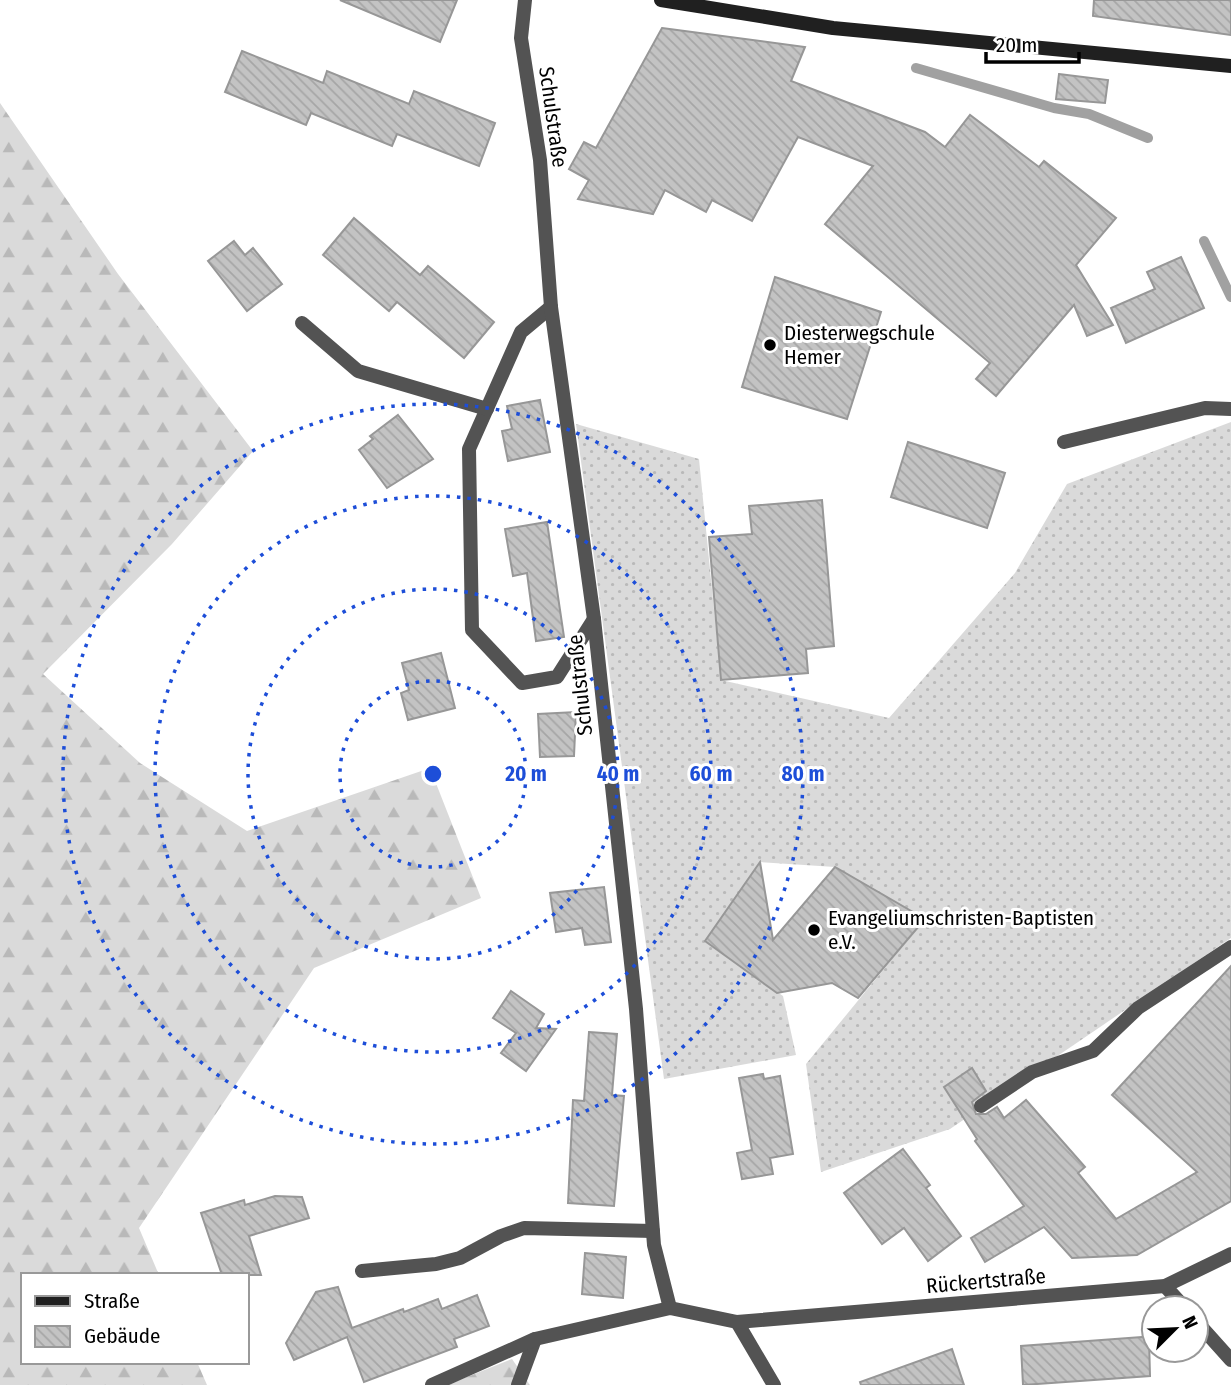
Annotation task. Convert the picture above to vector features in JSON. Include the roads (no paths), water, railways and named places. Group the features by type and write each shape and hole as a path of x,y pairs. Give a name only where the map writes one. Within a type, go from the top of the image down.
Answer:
{"main road":[{"path":"661,0 833,28 1231,66"}],"street":[{"name":"Schulstraße","path":"525,0 521,38 540,160 551,307 594,619 636,1009 653,1231 670,1308"},
{"path":"551,307 521,332 469,449 472,630 522,683 557,677 594,619"},
{"path":"302,323 358,371 487,409"},
{"path":"1064,442 1205,408 1231,409"},
{"path":"981,1106 1032,1072 1093,1051 1138,1007 1231,947"},
{"path":"362,1271 460,1258 524,1228 653,1231"},
{"name":"Rückertstraße","path":"737,1322 1165,1286 1231,1254"},
{"path":"1165,1286 1172,1294"},
{"path":"432,1385 535,1339 670,1308 737,1322 775,1385"},
{"path":"1210,1337 1231,1360"},
{"path":"518,1385 535,1339"}],"waterway":[{"path":"916,68 1054,108 1089,114 1148,138"},
{"path":"1204,241 1231,297"}],"place":[{"name":"Diesterwegschule Hemer","path":"770,345"},
{"name":"Evangeliumschristen-Baptisten e.V.","path":"814,930"}]}
